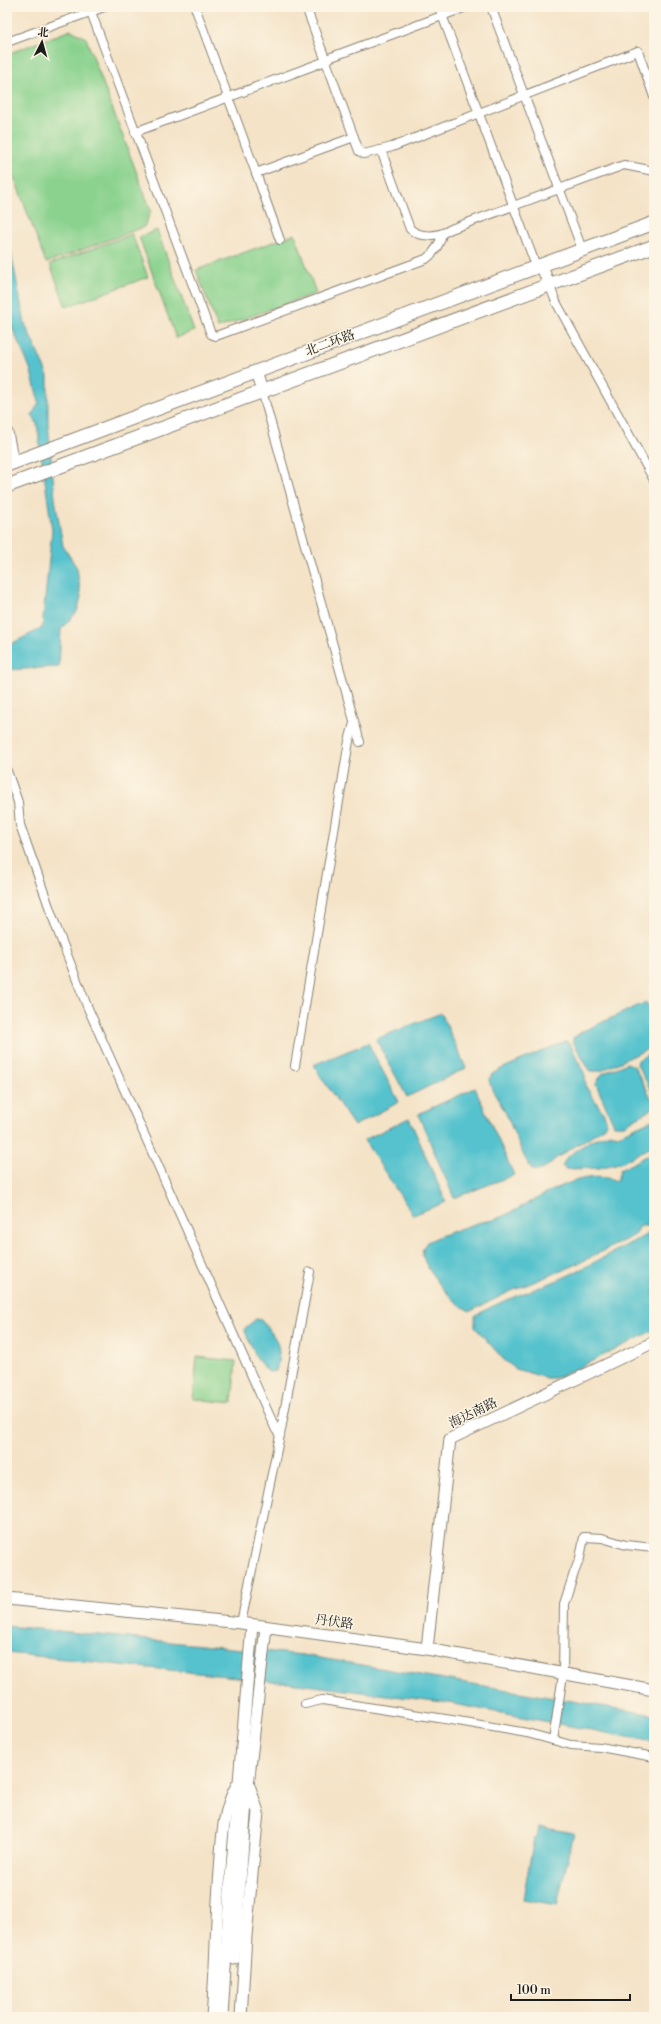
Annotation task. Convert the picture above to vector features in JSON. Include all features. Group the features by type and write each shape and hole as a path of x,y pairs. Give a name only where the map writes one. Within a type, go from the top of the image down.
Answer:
{"main road":[{"name":"北二环路","path":"10,464 654,222"},
{"name":"北二环路","path":"7,486 654,246"},
{"path":"538,266 549,284"},
{"path":"256,371 262,391"},
{"path":"7,433 10,464"},
{"name":"海达南路","path":"427,1649 450,1439 654,1342"},
{"name":"丹伏路","path":"7,1599 246,1624 427,1649 563,1675 654,1690"},
{"path":"230,2017 244,1782 246,1683 250,1645 246,1624"},
{"path":"222,2017 244,1782 260,1685 266,1627"},
{"path":"212,2017 224,1818 230,1799 244,1782"},
{"path":"241,2017 246,1936 258,1812 244,1782"}],"street":[{"path":"7,42 104,7"},
{"path":"195,7 280,240"},
{"path":"306,7 359,151 364,154 381,150 638,51 654,96"},
{"path":"439,7 513,205 538,266"},
{"path":"135,132 466,7"},
{"path":"491,7 582,249"},
{"path":"91,12 211,334 216,336 426,259 437,247 442,234"},
{"path":"256,173 354,137"},
{"path":"381,150 410,230 415,234 424,236 442,234 513,205 624,165 654,171"},
{"path":"549,284 556,302 654,480"},
{"path":"262,391 360,742"},
{"path":"295,1066 354,723"},
{"path":"7,771 18,802 20,825 87,1006 269,1415 280,1435"},
{"path":"246,1624 310,1272"},
{"path":"553,1737 563,1675 564,1604 580,1558 584,1537 602,1538 626,1545 654,1548"},
{"path":"305,1704 322,1700 458,1720 553,1737 571,1745 600,1747 654,1757"}],"green space":[{"path":"71,30 86,38 151,211 144,227 46,263 7,158 7,54"},
{"path":"157,230 194,331 176,338 139,237"},
{"path":"132,234 148,277 66,307 50,264"},
{"path":"295,234 316,293 218,328 196,270"},
{"path":"197,1357 236,1361 232,1403 193,1399"}],"water":[{"path":"7,232 25,324 48,376 48,422 55,499 63,546 77,568 81,597 77,612 61,629 59,667 7,670 7,646 42,628 52,530 37,424 32,415 39,402 30,368 13,330 7,302"},
{"path":"646,1002 654,1016 654,1046 601,1071 590,1071 573,1042 573,1038 583,1031"},
{"path":"441,1013 466,1068 407,1097 376,1039"},
{"path":"566,1041 570,1044 585,1075 586,1087 604,1114 607,1123 605,1127 555,1159 547,1167 541,1170 532,1170 489,1080 492,1074 501,1069"},
{"path":"368,1043 399,1102 354,1126 313,1065"},
{"path":"654,1051 654,1095 637,1065 638,1060"},
{"path":"627,1063 634,1066 654,1103 652,1109 624,1125 614,1125 596,1084 602,1074"},
{"path":"475,1088 514,1175 454,1198 418,1114"},
{"path":"409,1118 446,1202 413,1215 364,1140"},
{"path":"654,1119 654,1145 623,1162 599,1168 565,1169 562,1166 567,1157 591,1140 610,1133 618,1135"},
{"path":"654,1152 654,1226 640,1226 635,1235 573,1266 509,1292 471,1311 458,1303 442,1288 425,1263 422,1252 427,1242 460,1228 493,1220 570,1183 586,1178 602,1177 617,1181 620,1170"},
{"path":"654,1231 654,1330 564,1375 554,1378 546,1378 516,1369 504,1360 475,1327 475,1316 497,1304 567,1276"},
{"path":"256,1319 262,1320 272,1333 279,1348 276,1371 269,1372 264,1368 254,1353 244,1329"},
{"path":"7,1626 303,1655 654,1715 654,1742 443,1702 264,1680 7,1653"},
{"path":"539,1827 574,1833 557,1905 523,1899 534,1838 537,1837"}]}
